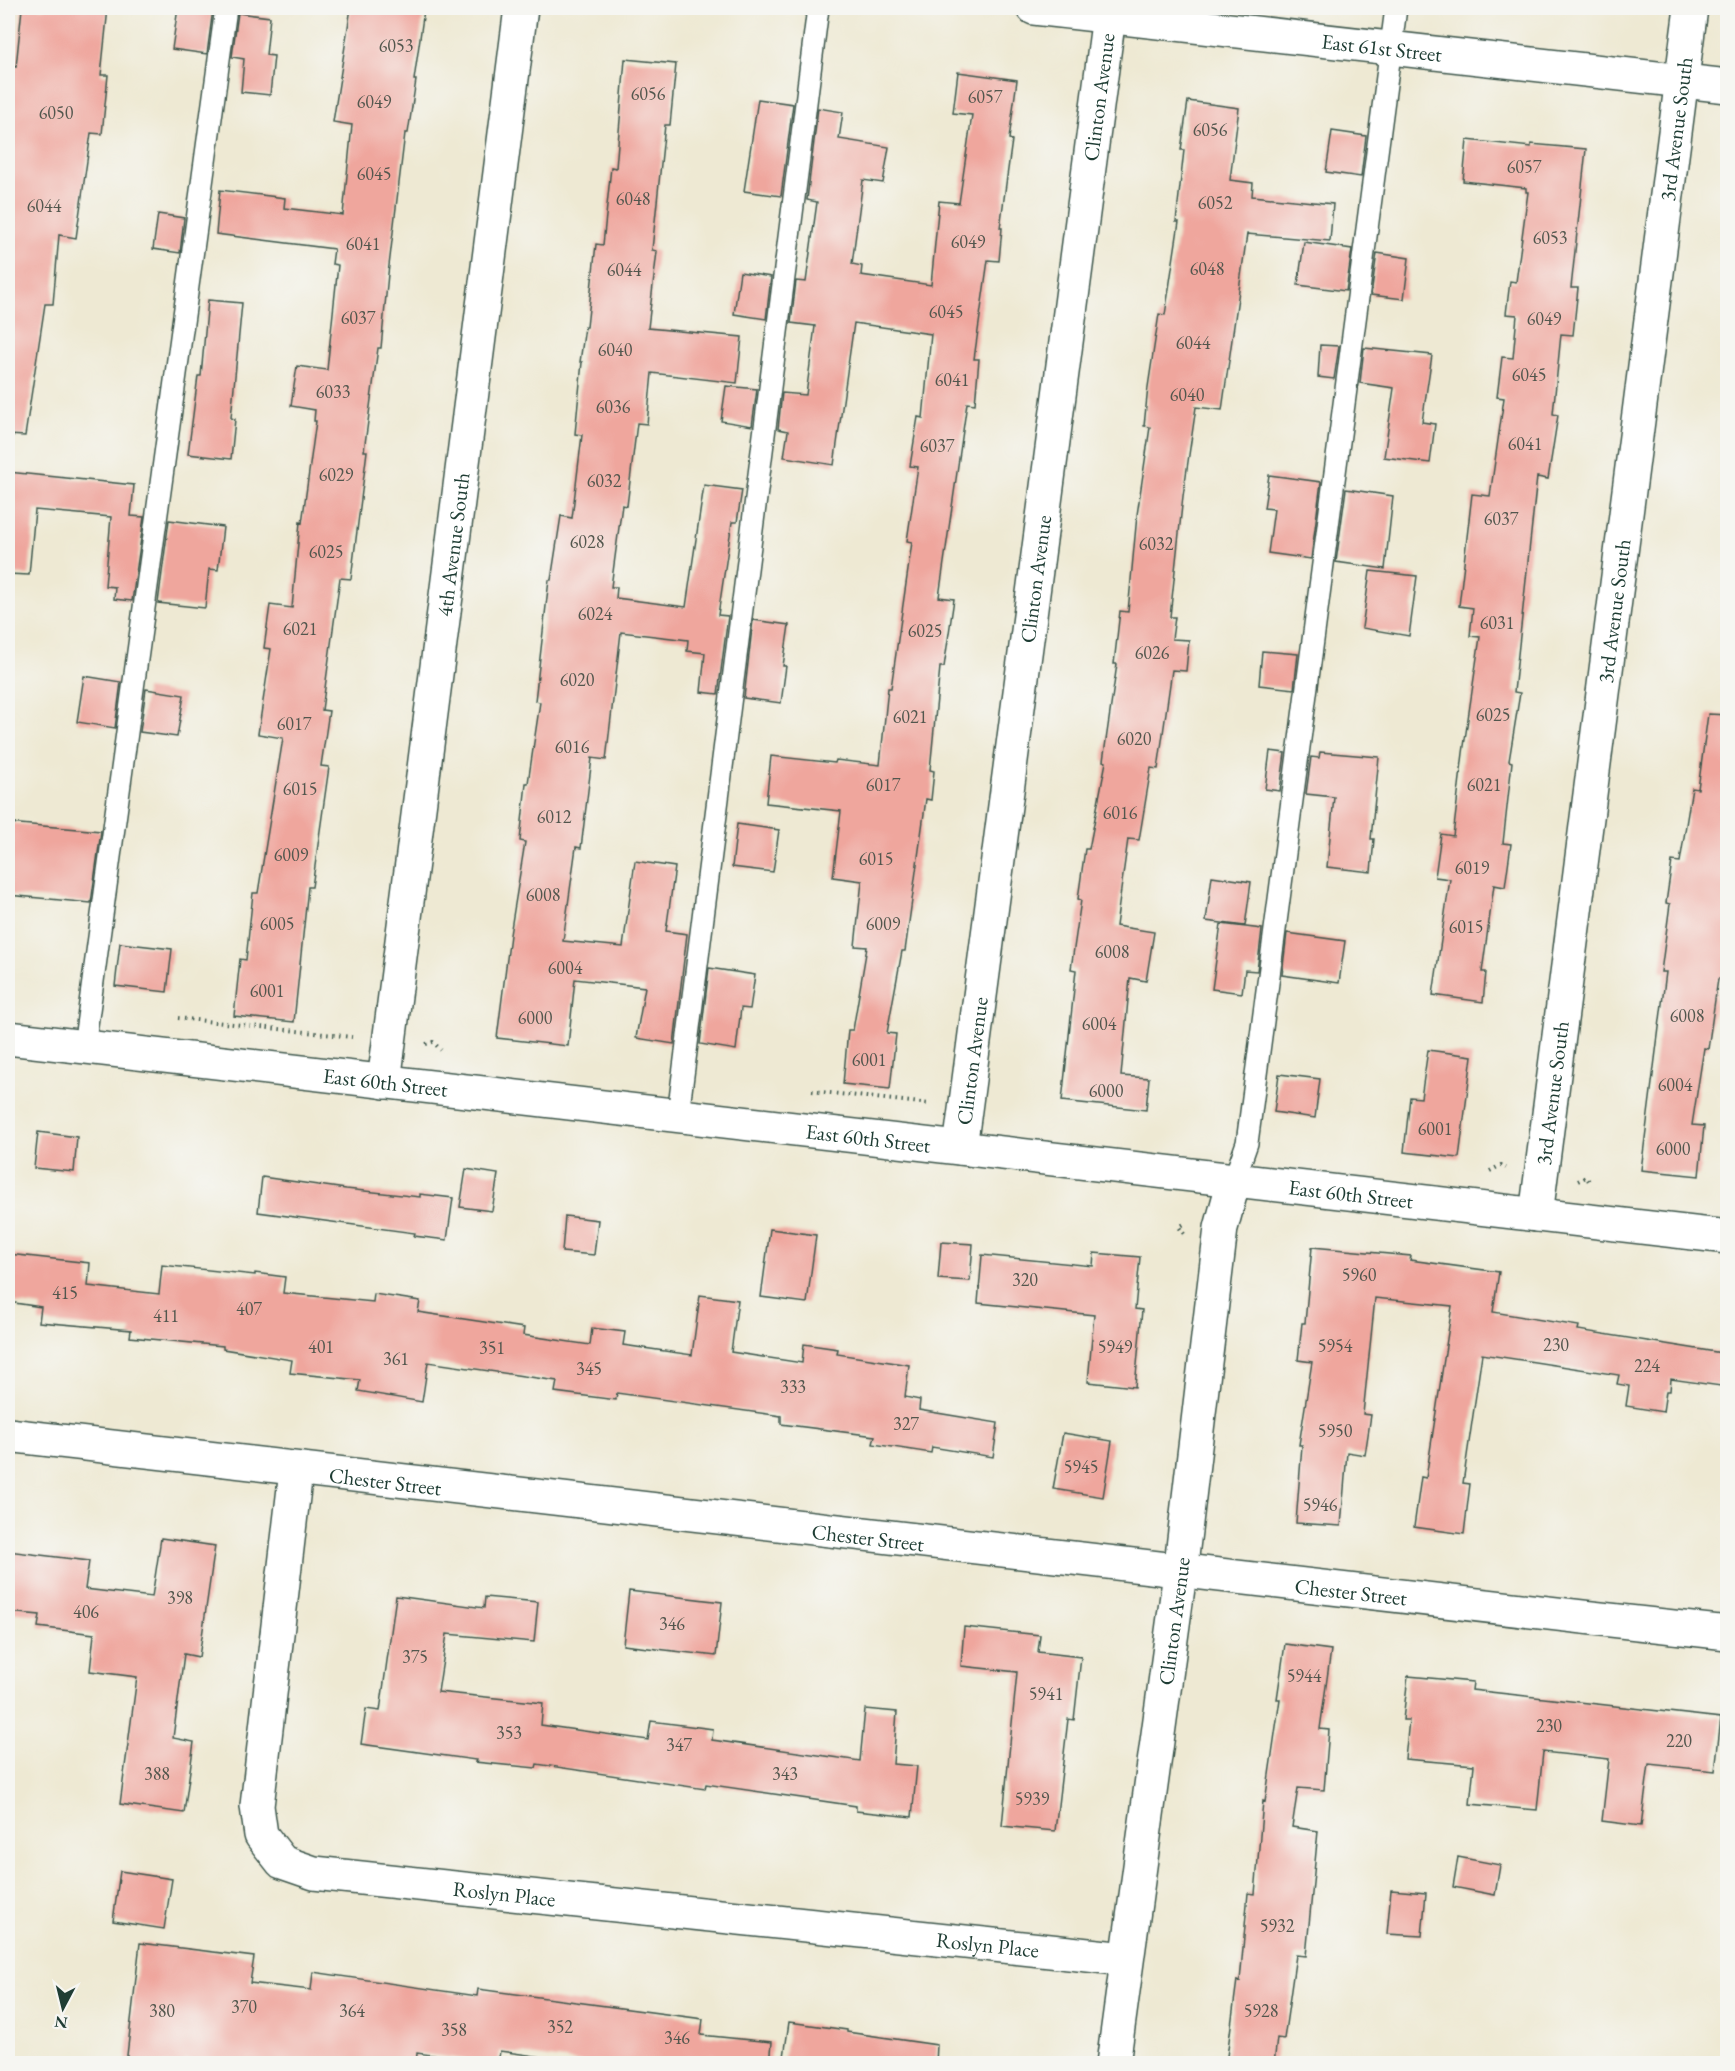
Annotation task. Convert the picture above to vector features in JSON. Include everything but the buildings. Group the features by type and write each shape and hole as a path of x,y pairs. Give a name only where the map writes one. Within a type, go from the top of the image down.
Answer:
{"street":[{"name":"4th Avenue South","path":"384,1082 521,8"},
{"name":"East 61st Street","path":"1034,8 1110,12 1391,48 1728,86"},
{"name":"3rd Avenue South","path":"1536,1215 1691,8"},
{"name":"Clinton Avenue","path":"960,1148 1110,12"},
{"name":"East 60th Street","path":"8,1038 1728,1237"},
{"name":"Clinton Avenue","path":"1113,2064 1180,1573 1221,1228 1234,1180"},
{"name":"Chester Street","path":"8,1435 296,1471 1180,1573 1728,1633"},
{"name":"Roslyn Place","path":"296,1471 257,1806 261,1835 282,1862 314,1873 1126,1959"}],"lane":[{"path":"84,1047 226,8"},
{"path":"678,1115 818,8"},
{"path":"1234,1180 1247,1143 1396,8"}]}
